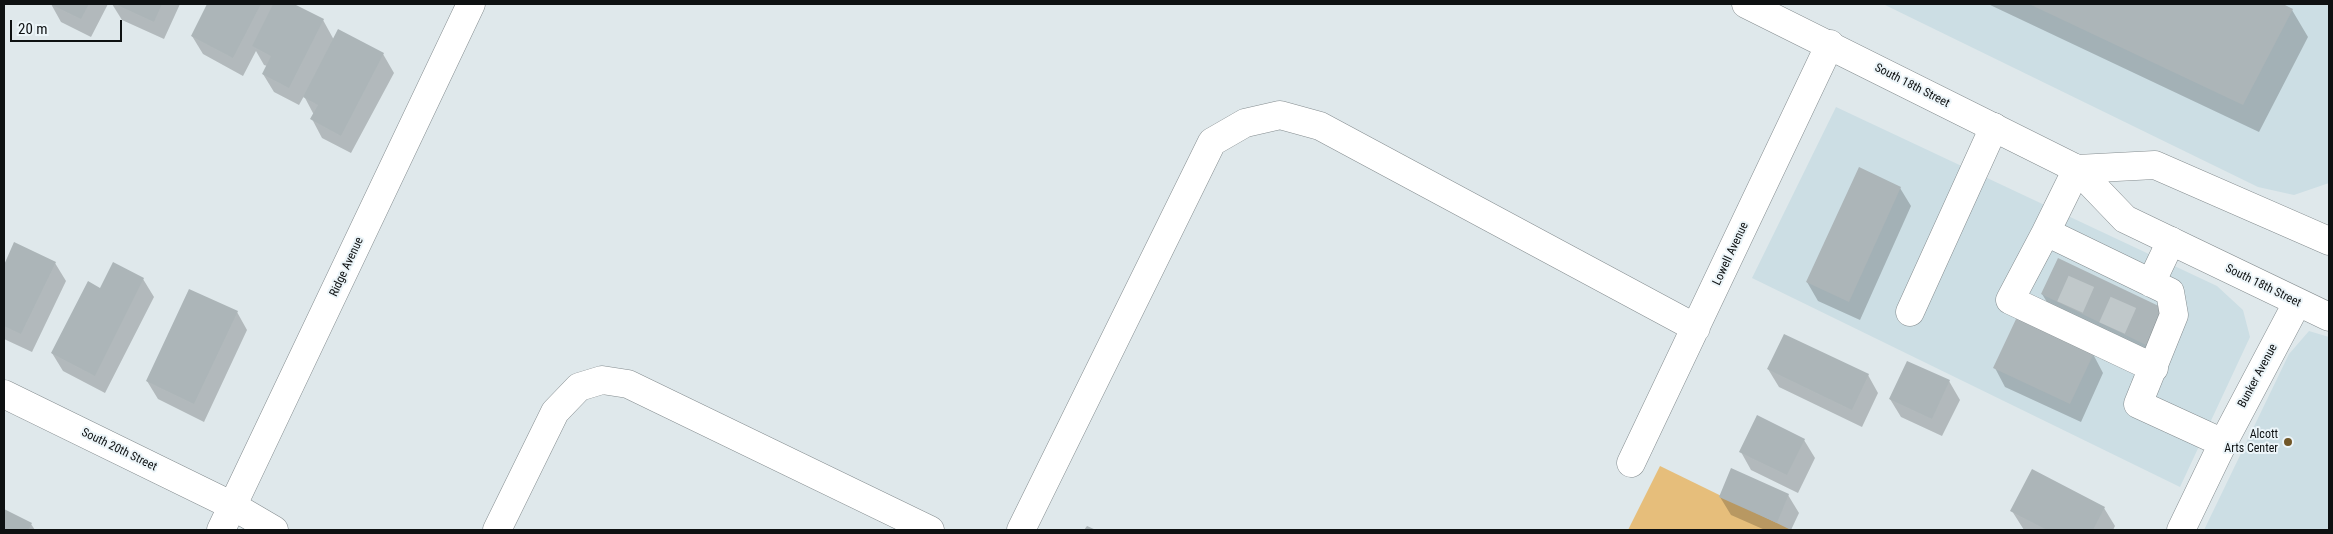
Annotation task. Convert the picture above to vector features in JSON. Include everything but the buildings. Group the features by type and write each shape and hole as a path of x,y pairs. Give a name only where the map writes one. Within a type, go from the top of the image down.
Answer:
{"street":[{"name":"Ridge Avenue","path":"221,530 471,4"},
{"name":"South 18th Street","path":"1746,4 1830,44 2077,169 2125,218 2329,317"},
{"name":"Lowell Avenue","path":"1631,464 1830,44"},
{"path":"1021,530 1212,142 1245,123 1280,115 1320,126 1696,328"},
{"path":"1910,312 1994,127"},
{"name":"South 18th Street","path":"2077,169 2155,165 2329,241"},
{"path":"2077,169 2010,300 2066,316 2107,336 2154,368"},
{"path":"2046,232 2090,263 2138,283 2170,292 2174,315 2138,404 2222,443"},
{"path":"2138,283 2171,241"},
{"name":"Bunker Avenue","path":"2181,530 2222,443 2297,303"},
{"path":"496,530 555,412 579,387 602,380 628,384 930,530"},
{"name":"South 20th Street","path":"4,394 233,506 274,530"}],"shaded area":[{"path":"1883,4 2329,4 2329,183 2294,195 2258,187"},
{"path":"1836,107 2217,286 2243,310 2250,337 2180,487 1752,278"},
{"name":"Alcott Arts Center","path":"2309,331 2329,337 2329,530 2204,530 2289,354"},
{"path":"1660,466 1791,530 1628,530"}],"tunnel":[{"path":"2070,307 2086,271"},
{"path":"2112,328 2128,292"}],"place":[{"name":"Alcott Arts Center","path":"2288,442"}]}
